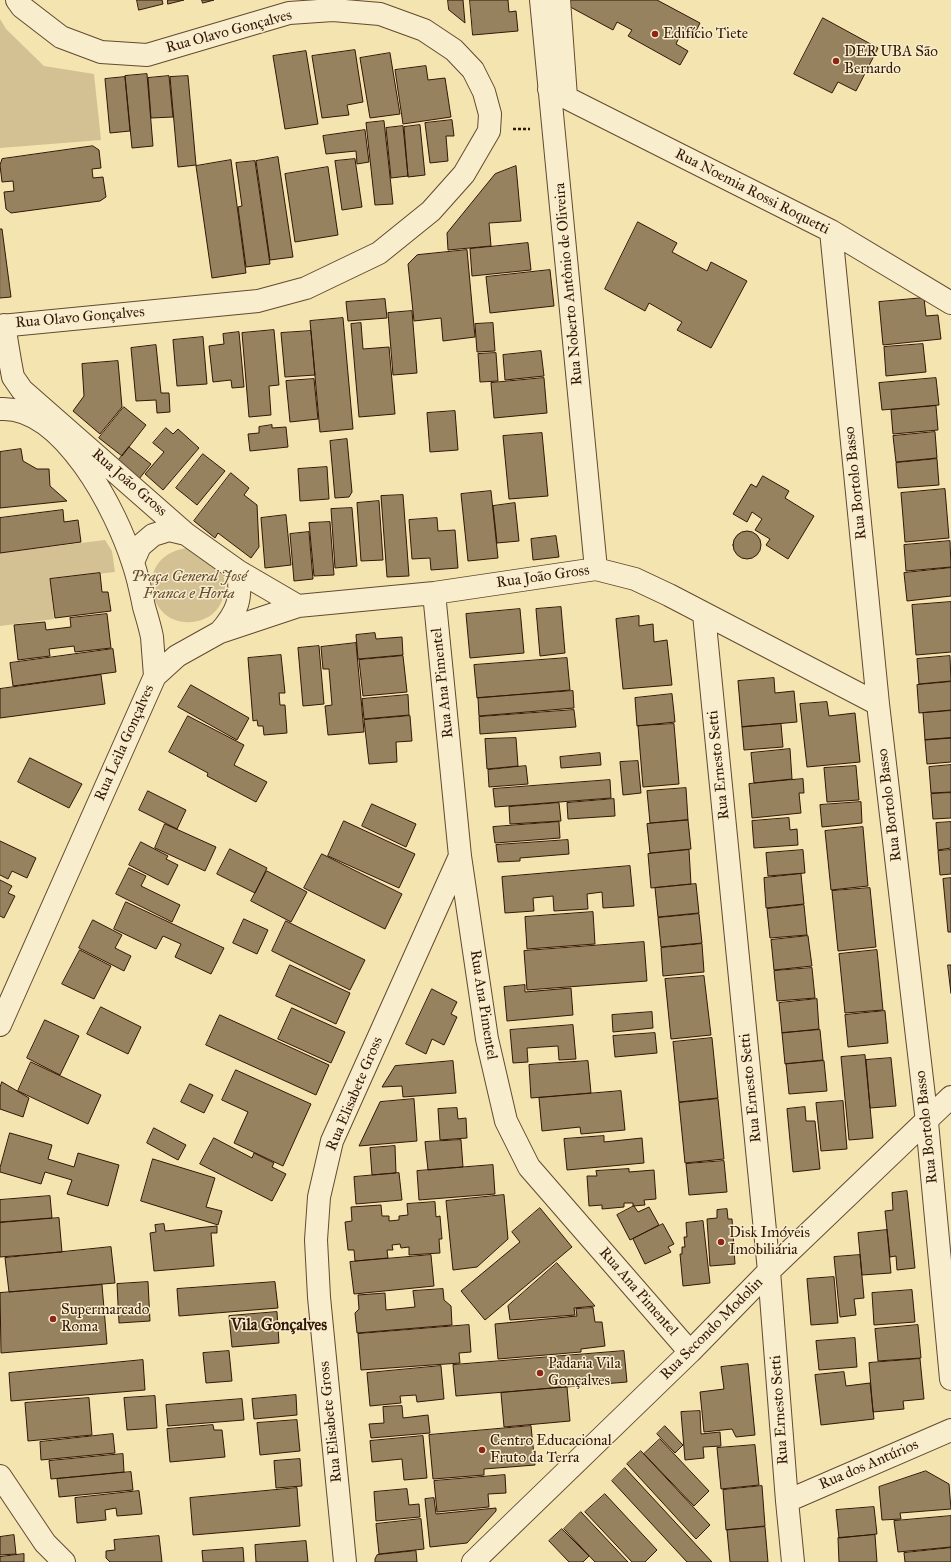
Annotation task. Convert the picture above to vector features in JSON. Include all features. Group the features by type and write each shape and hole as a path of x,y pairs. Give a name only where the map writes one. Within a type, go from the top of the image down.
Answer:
{"street":[{"name":"Rua Olavo Gonçalves","path":"2,326 258,301 306,288 379,253 431,211 464,174 489,131 490,114 484,92 473,70 454,50 424,30 380,14 333,10 289,13 147,55 101,52 61,37 22,7 17,0"},
{"name":"Rua Noberto Antônio de Oliveira","path":"541,0 557,93 596,569"},
{"name":"Rua Noberto Antônio de Oliveira","path":"557,93 559,0"},
{"name":"Rua Noemia Rossi Roquetti","path":"557,93 831,231 951,303"},
{"name":"Rua Bortolo Basso","path":"831,231 878,704 927,1122 951,1379"},
{"name":"Rua João Gross","path":"2,326 14,377 22,390 186,534 238,571 298,606"},
{"path":"0,390 5,380 10,361"},
{"name":"Rua Leila Gonçalves","path":"0,409 8,409 32,415 55,431 84,463 110,508 133,562 151,635 155,676 0,1025"},
{"path":"133,562 140,546 153,535 169,530 186,534"},
{"name":"Rua João Gross","path":"155,676 176,656 220,632 298,606 434,593 596,569 635,579 878,704"},
{"path":"220,632 231,620 238,604 241,588 238,571"},
{"name":"Rua Ana Pimentel","path":"434,593 460,856 487,1039 506,1121 529,1167 690,1352"},
{"name":"Rua Ernesto Setti","path":"704,614 769,1271 786,1501 793,1562"},
{"name":"Rua Elisabete Gross","path":"345,1562 319,1297 316,1240 319,1197 332,1141 460,856"},
{"name":"Rua Secondo Modolin","path":"473,1562 690,1352 769,1271 927,1122 951,1097"},
{"name":"Rua dos Antúrios","path":"786,1501 951,1430"},
{"path":"0,1476 45,1543 64,1562"}],"green space":[{"path":"0,19 6,29 44,66 94,74 101,140 0,148"},
{"path":"105,540 112,551 115,572 50,579 54,619 0,626 0,553"},
{"name":"Praça General José Franca e Horta","path":"187,548 220,565 224,576 225,592 221,603 212,615 198,621 182,622 169,617 159,608 154,596 152,583 154,570 162,559 175,551"}],"building":[{"path":"137,0 162,0 163,4 139,10"},
{"path":"168,0 184,0 168,4"},
{"path":"202,0 214,0 203,3"},
{"path":"448,0 463,0 465,23 449,10"},
{"path":"470,0 508,0 509,12 516,11 518,31 473,35"},
{"name":"Edifício Tiete","path":"562,0 657,0 700,23 693,37 682,31 676,44 688,51 680,65 628,36 632,30 617,22 613,30 561,2"},
{"name":"DER UBA São Bernardo","path":"823,18 878,48 856,91 838,82 832,93 794,74"},
{"path":"355,50 363,102 347,105 349,115 322,118 312,56"},
{"path":"306,51 318,124 285,129 273,56"},
{"path":"390,53 400,114 370,118 360,58"},
{"path":"426,66 428,80 445,78 451,117 403,124 395,70"},
{"path":"147,74 153,146 132,148 125,76"},
{"path":"169,76 173,117 151,118 148,78"},
{"path":"188,76 196,165 178,167 170,77"},
{"path":"125,77 130,131 110,133 105,79"},
{"path":"452,120 454,136 446,136 448,161 430,163 425,123"},
{"path":"384,121 393,204 375,205 366,123"},
{"path":"420,125 425,175 408,177 404,127"},
{"path":"403,126 408,176 391,178 386,128"},
{"path":"365,130 369,162 357,164 356,151 326,154 323,136"},
{"path":"93,146 99,150 101,168 92,169 93,178 103,177 106,197 100,201 11,213 6,209 4,192 14,191 13,181 2,182 0,165 2,159"},
{"path":"278,157 293,257 270,260 256,161"},
{"path":"355,159 362,207 342,210 335,161"},
{"path":"231,160 246,273 212,278 196,166"},
{"path":"255,161 270,264 246,267 238,207 242,206 236,163"},
{"path":"516,166 521,221 489,223 491,246 448,250 447,233 495,174"},
{"path":"328,167 338,235 295,242 285,174"},
{"path":"638,222 677,243 672,252 707,271 711,262 747,281 711,348 677,330 682,322 649,303 645,311 605,289"},
{"path":"0,229 2,229 11,297 0,298"},
{"path":"528,243 531,270 472,276 470,249"},
{"path":"467,250 475,337 443,341 441,318 414,321 408,264 417,255"},
{"path":"550,270 554,306 490,313 486,277"},
{"path":"924,298 926,316 938,315 941,339 883,345 879,302"},
{"path":"385,299 387,318 348,321 346,302"},
{"path":"412,311 417,373 393,375 388,313"},
{"path":"343,318 353,429 320,432 310,321"},
{"path":"361,323 363,349 389,347 395,414 359,417 351,324"},
{"path":"493,323 495,351 477,352 475,324"},
{"path":"274,330 279,385 269,386 271,415 249,417 242,333"},
{"path":"311,331 315,375 285,377 281,333"},
{"path":"239,332 244,387 232,388 231,380 213,382 209,346 224,344 223,334"},
{"path":"203,337 207,384 177,386 173,340"},
{"path":"923,344 926,372 886,376 884,347"},
{"path":"156,345 161,393 169,393 170,412 157,413 156,400 136,401 131,348"},
{"path":"541,351 544,376 505,380 503,355"},
{"path":"496,353 498,381 480,382 478,354"},
{"path":"118,361 122,407 100,434 73,411 84,396 82,364"},
{"path":"544,378 547,413 494,418 491,383"},
{"path":"936,378 939,405 882,410 879,383"},
{"path":"314,379 318,419 290,422 286,381"},
{"path":"936,406 938,430 893,434 891,410"},
{"path":"124,407 146,425 122,456 99,438"},
{"path":"455,411 458,450 430,452 427,413"},
{"path":"272,425 272,428 286,427 288,447 250,451 248,434 259,433 259,427"},
{"path":"166,428 173,434 178,429 199,448 163,490 145,474 164,452 153,443"},
{"path":"935,432 937,458 896,462 893,436"},
{"path":"542,433 548,496 509,499 503,436"},
{"path":"347,439 352,492 349,497 335,498 330,441"},
{"path":"129,447 151,464 139,479 117,462"},
{"path":"21,449 23,461 37,469 49,469 50,486 67,501 0,508 0,452"},
{"path":"203,454 225,471 197,505 176,488"},
{"path":"937,459 939,485 898,488 896,463"},
{"path":"327,467 329,499 300,501 298,469"},
{"path":"231,473 249,488 244,495 257,505 259,547 251,558 218,533 215,538 194,521"},
{"path":"763,476 789,491 785,498 814,516 788,559 766,545 770,539 755,530 762,519 752,512 747,522 733,514 751,484 756,487"},
{"path":"945,489 949,538 905,542 901,493"},
{"path":"491,491 498,558 468,561 461,494"},
{"path":"403,495 409,576 387,577 381,496"},
{"path":"379,501 383,560 361,561 357,503"},
{"path":"515,503 519,541 497,543 493,506"},
{"path":"352,508 357,566 335,568 331,509"},
{"path":"63,510 64,522 78,520 81,542 0,553 0,518"},
{"path":"286,515 291,565 265,568 261,518"},
{"path":"437,518 438,531 455,530 458,568 431,570 430,558 412,559 409,520"},
{"path":"330,522 334,575 314,576 309,523"},
{"path":"747,531 757,535 761,545 757,555 747,559 737,555 733,545 737,535"},
{"path":"309,532 313,579 294,581 290,534"},
{"path":"556,536 559,557 533,560 531,539"},
{"path":"950,541 951,567 906,571 904,545"},
{"path":"951,568 951,596 907,601 904,573"},
{"path":"100,573 102,592 108,592 111,611 55,618 50,579"},
{"path":"951,602 951,652 916,655 912,605"},
{"path":"561,607 565,653 540,656 536,609"},
{"path":"520,609 524,653 470,658 466,614"},
{"path":"107,614 111,648 75,652 74,646 49,649 50,656 18,660 14,625 45,622 46,630 71,627 70,618"},
{"path":"639,616 639,626 653,624 654,642 667,640 672,685 623,689 616,619"},
{"path":"375,633 376,639 402,637 403,655 358,659 356,635"},
{"path":"356,643 364,732 328,735 325,706 332,705 329,669 323,669 321,647"},
{"path":"319,646 324,704 303,706 298,648"},
{"path":"113,649 116,672 13,686 10,663"},
{"path":"281,655 285,693 279,693 280,705 285,705 287,733 264,735 263,726 258,726 257,720 253,721 248,658"},
{"path":"403,656 407,692 363,696 359,660"},
{"path":"950,656 951,681 919,684 917,659"},
{"path":"567,658 570,690 477,698 474,665"},
{"path":"101,675 105,704 0,718 0,689"},
{"path":"774,678 775,693 794,691 797,722 742,727 738,681"},
{"path":"951,682 951,710 919,713 917,685"},
{"path":"191,685 249,718 237,740 178,707"},
{"path":"573,691 574,708 479,716 478,698"},
{"path":"672,694 675,722 637,726 635,698"},
{"path":"408,695 409,715 364,719 362,699"},
{"path":"827,702 829,716 855,713 860,762 807,767 800,704"},
{"path":"574,710 576,727 480,734 479,717"},
{"path":"951,711 951,738 925,740 923,713"},
{"path":"188,716 244,745 234,765 267,782 256,802 207,776 208,773 169,752"},
{"path":"410,716 412,741 396,742 397,762 369,764 364,720"},
{"path":"674,724 679,784 643,787 638,726"},
{"path":"781,724 783,747 744,750 742,727"},
{"path":"516,738 518,766 487,769 485,739"},
{"path":"951,738 951,762 927,764 925,740"},
{"path":"790,749 792,779 754,783 751,753"},
{"path":"600,753 601,765 561,768 560,757"},
{"path":"30,758 82,784 69,808 18,782"},
{"path":"638,761 641,793 623,795 620,762"},
{"path":"951,765 951,792 931,793 929,767"},
{"path":"526,766 528,784 489,787 488,770"},
{"path":"856,766 859,800 827,802 824,768"},
{"path":"803,779 804,793 799,793 801,813 752,818 749,784"},
{"path":"610,780 611,798 495,807 493,789"},
{"path":"686,788 688,820 650,823 647,791"},
{"path":"148,791 186,810 177,829 139,810"},
{"path":"951,793 951,818 933,819 931,794"},
{"path":"614,799 615,816 568,819 567,803"},
{"path":"861,802 862,823 822,827 820,805"},
{"path":"559,803 561,821 510,824 509,807"},
{"path":"372,804 416,824 406,847 362,826"},
{"path":"789,818 790,830 797,829 798,845 754,848 752,821"},
{"path":"688,820 691,849 650,853 647,824"},
{"path":"344,821 415,854 399,888 328,856"},
{"path":"559,822 560,838 495,843 493,827"},
{"path":"951,822 951,848 938,850 936,823"},
{"path":"165,824 216,847 205,871 155,848"},
{"path":"863,827 868,886 831,890 825,831"},
{"path":"568,840 569,854 520,858 520,861 498,862 496,845"},
{"path":"0,841 36,858 27,878 12,871 8,879 0,875"},
{"path":"141,842 168,856 166,859 178,865 168,885 129,865"},
{"path":"230,849 267,868 255,893 217,874"},
{"path":"689,850 691,884 651,888 648,854"},
{"path":"803,850 805,873 768,876 766,853"},
{"path":"951,850 951,874 940,875 938,851"},
{"path":"322,854 402,894 385,929 304,888"},
{"path":"630,866 634,906 603,908 602,892 587,894 588,909 554,911 553,896 533,898 534,911 505,913 502,877"},
{"path":"129,868 146,876 141,886 180,905 172,922 116,894"},
{"path":"267,871 307,892 291,922 251,901"},
{"path":"801,874 804,904 766,908 764,878"},
{"path":"951,878 951,932 948,932 943,879"},
{"path":"0,880 12,886 8,893 15,896 4,918 0,916"},
{"path":"696,884 699,913 658,917 655,888"},
{"path":"870,888 876,947 838,951 832,891"},
{"path":"126,902 224,948 211,974 175,957 181,944 163,936 156,949 114,929"},
{"path":"804,905 807,935 770,938 767,909"},
{"path":"593,912 595,944 527,949 525,917"},
{"path":"699,914 702,943 661,947 658,918"},
{"path":"244,919 268,930 257,954 233,943"},
{"path":"93,920 122,935 115,948 131,956 124,971 79,948"},
{"path":"286,921 365,960 350,990 272,951"},
{"path":"808,936 812,966 774,970 771,940"},
{"path":"644,942 647,981 527,990 524,951"},
{"path":"702,944 704,972 663,976 661,948"},
{"path":"80,950 111,966 94,999 62,984"},
{"path":"877,950 883,1010 845,1013 839,954"},
{"path":"290,965 350,993 336,1024 276,996"},
{"path":"948,965 951,965 951,993"},
{"path":"812,968 815,998 777,1001 774,971"},
{"path":"704,976 711,1035 671,1039 665,979"},
{"path":"525,985 525,992 571,988 573,1015 507,1021 504,987"},
{"path":"432,989 457,1002 451,1014 457,1017 444,1045 432,1039 426,1054 406,1044"},
{"path":"817,999 819,1029 782,1033 779,1003"},
{"path":"101,1007 141,1027 128,1054 87,1034"},
{"path":"292,1008 345,1032 331,1063 278,1039"},
{"path":"885,1011 888,1043 848,1047 845,1015"},
{"path":"652,1012 653,1028 613,1032 612,1015"},
{"path":"220,1015 329,1065 316,1095 206,1045"},
{"path":"45,1020 79,1036 60,1075 27,1058"},
{"path":"573,1025 576,1059 559,1060 558,1046 527,1048 528,1062 513,1063 510,1030"},
{"path":"820,1030 823,1060 785,1064 782,1033"},
{"path":"655,1033 657,1053 615,1057 613,1036"},
{"path":"712,1038 718,1098 679,1102 673,1042"},
{"path":"865,1055 873,1138 849,1140 841,1057"},
{"path":"891,1058 896,1106 870,1108 866,1060"},
{"path":"453,1061 456,1093 403,1097 402,1086 382,1087 395,1066"},
{"path":"588,1061 591,1093 531,1098 529,1065"},
{"path":"824,1061 827,1091 789,1094 786,1064"},
{"path":"31,1062 101,1095 88,1124 18,1091"},
{"path":"236,1070 311,1104 283,1166 234,1143 248,1112 222,1100"},
{"path":"2,1082 29,1098 23,1117 0,1109 0,1088"},
{"path":"190,1084 213,1095 204,1113 181,1102"},
{"path":"621,1091 625,1130 581,1134 580,1127 542,1131 539,1098"},
{"path":"414,1099 417,1141 359,1146 380,1102"},
{"path":"718,1099 724,1159 685,1163 679,1103"},
{"path":"843,1101 847,1149 821,1151 816,1103"},
{"path":"805,1107 806,1121 815,1121 820,1169 793,1172 787,1109"},
{"path":"457,1108 458,1119 466,1118 467,1138 440,1140 438,1109"},
{"path":"154,1128 186,1145 178,1160 147,1143"},
{"path":"10,1133 52,1145 48,1159 74,1167 78,1153 119,1165 108,1206 67,1194 72,1180 45,1172 41,1184 0,1172"},
{"path":"604,1136 604,1142 642,1138 644,1163 567,1170 564,1139"},
{"path":"214,1138 252,1158 254,1153 274,1163 272,1167 286,1174 272,1201 200,1164"},
{"path":"461,1140 463,1167 428,1170 425,1142"},
{"path":"395,1146 396,1173 372,1175 370,1148"},
{"path":"153,1159 215,1178 206,1207 222,1211 218,1225 141,1201"},
{"path":"724,1161 727,1192 689,1195 686,1164"},
{"path":"493,1165 495,1194 419,1200 417,1171"},
{"path":"629,1169 629,1172 654,1170 656,1199 644,1200 645,1205 633,1206 633,1203 624,1203 624,1207 602,1209 602,1205 589,1206 587,1176 597,1176 596,1171"},
{"path":"399,1173 402,1200 356,1204 354,1177"},
{"path":"907,1191 915,1268 897,1270 896,1256 890,1257 885,1211 893,1210 892,1193"},
{"path":"504,1195 508,1239 477,1267 453,1270 446,1201"},
{"path":"50,1196 52,1218 0,1222 0,1200"},
{"path":"435,1202 436,1217 440,1216 442,1239 439,1239 440,1253 409,1255 409,1247 401,1248 400,1244 392,1245 393,1250 387,1250 388,1258 355,1261 354,1250 348,1250 345,1222 352,1221 351,1207 381,1205 382,1216 389,1216 389,1221 399,1220 399,1216 408,1215 407,1204"},
{"path":"634,1206 638,1212 649,1207 659,1225 630,1240 617,1215"},
{"path":"540,1208 572,1247 485,1320 461,1291 520,1242 512,1232"},
{"name":"Disk Imóveis Imobiliária","path":"727,1209 728,1219 732,1219 735,1264 710,1266 707,1219 717,1218 717,1210"},
{"path":"59,1218 62,1252 0,1257 0,1223"},
{"path":"703,1221 710,1283 683,1286 680,1254 682,1254 682,1247 685,1247 684,1237 687,1237 686,1223"},
{"path":"164,1224 165,1231 217,1226 217,1233 211,1233 214,1266 154,1271 150,1233 156,1232 155,1225"},
{"path":"663,1224 674,1244 668,1247 671,1252 645,1264 633,1239"},
{"path":"887,1230 891,1273 862,1275 858,1233"},
{"path":"111,1247 115,1283 9,1292 5,1258"},
{"path":"431,1255 434,1286 354,1294 350,1262"},
{"path":"860,1255 864,1298 854,1299 856,1315 840,1317 834,1257"},
{"path":"557,1263 595,1306 574,1308 575,1315 510,1320 508,1306"},
{"path":"834,1277 838,1323 811,1325 807,1279"},
{"path":"148,1282 150,1321 119,1323 117,1284"},
{"path":"275,1282 278,1308 179,1316 177,1289"},
{"name":"Supermarcado Roma","path":"102,1285 107,1344 1,1353 0,1293"},
{"path":"443,1289 444,1300 451,1306 452,1325 357,1333 355,1313 359,1309 358,1295 385,1293 386,1310 415,1307 413,1291"},
{"path":"912,1290 915,1322 874,1325 872,1293"},
{"path":"593,1308 595,1322 602,1322 605,1346 581,1349 581,1352 498,1359 495,1324 577,1316 576,1309"},
{"path":"277,1312 279,1343 232,1347 229,1316"},
{"path":"469,1325 471,1352 459,1353 460,1363 361,1370 358,1334"},
{"path":"918,1325 921,1358 878,1361 875,1329"},
{"path":"855,1338 857,1367 819,1370 816,1341"},
{"path":"229,1351 232,1381 206,1383 203,1353"},
{"name":"Padaria Vila Gonçalves","path":"624,1351 627,1382 456,1396 453,1365"},
{"path":"920,1359 924,1399 903,1401 904,1409 873,1412 869,1363"},
{"path":"143,1360 145,1390 11,1401 9,1373"},
{"path":"748,1364 755,1435 736,1437 732,1429 704,1432 700,1392 724,1389 721,1367"},
{"path":"441,1366 444,1399 417,1402 416,1395 400,1396 401,1403 370,1406 367,1373"},
{"path":"844,1372 846,1386 870,1383 874,1419 821,1425 815,1375"},
{"path":"567,1387 570,1421 504,1427 501,1393"},
{"path":"296,1395 297,1415 254,1419 252,1399"},
{"path":"155,1396 157,1428 127,1430 124,1398"},
{"path":"89,1398 92,1435 28,1441 25,1403"},
{"path":"242,1399 244,1420 168,1426 166,1405"},
{"path":"402,1406 403,1418 428,1415 430,1433 371,1438 369,1424 384,1423 383,1407"},
{"path":"700,1411 701,1434 720,1432 721,1446 703,1447 704,1458 685,1460 681,1412"},
{"path":"297,1420 300,1451 260,1455 257,1423"},
{"path":"213,1425 214,1430 222,1430 225,1457 170,1462 167,1429"},
{"name":"Centro Educacional Fruto da Terra","path":"531,1426 535,1465 484,1469 484,1475 433,1479 429,1435"},
{"path":"665,1426 683,1445 675,1453 657,1434"},
{"path":"113,1434 115,1453 41,1460 40,1442"},
{"path":"423,1436 427,1478 404,1480 402,1459 372,1462 370,1441"},
{"path":"660,1439 709,1491 694,1506 644,1454"},
{"path":"755,1445 759,1485 721,1489 717,1448"},
{"path":"641,1451 710,1525 696,1539 627,1464"},
{"path":"123,1454 124,1472 51,1479 49,1461"},
{"path":"300,1459 302,1486 276,1488 274,1461"},
{"path":"625,1468 712,1562 687,1562 612,1481"},
{"path":"926,1471 949,1484 951,1509 900,1513 901,1519 882,1520 879,1487"},
{"path":"131,1472 133,1490 59,1497 57,1479"},
{"path":"505,1475 506,1493 488,1494 489,1507 437,1512 434,1481"},
{"path":"762,1486 765,1526 726,1530 723,1490"},
{"path":"297,1488 300,1526 193,1535 190,1498"},
{"path":"407,1489 409,1505 419,1504 420,1517 376,1521 374,1492"},
{"path":"139,1491 142,1514 117,1516 116,1508 105,1510 106,1520 77,1523 75,1498"},
{"path":"605,1494 657,1550 645,1562 632,1562 585,1512"},
{"path":"434,1498 436,1514 496,1508 496,1511 467,1543 430,1547 425,1499"},
{"path":"874,1507 877,1534 839,1538 836,1510"},
{"path":"581,1512 628,1562 595,1562 564,1529"},
{"path":"951,1516 951,1547 898,1552 894,1521"},
{"path":"421,1519 424,1549 379,1554 376,1524"},
{"path":"765,1527 768,1562 730,1562 727,1530"},
{"path":"562,1529 589,1556 583,1562 569,1562 549,1541"},
{"path":"14,1535 16,1554 0,1555 0,1537"},
{"path":"875,1535 877,1562 839,1562 838,1538"},
{"path":"159,1536 162,1562 110,1562 106,1558 106,1551 115,1550 114,1540"},
{"path":"306,1541 308,1562 256,1562 255,1545"},
{"path":"243,1548 244,1562 203,1562 202,1551"},
{"path":"951,1548 951,1562 905,1562 904,1553"},
{"path":"416,1551 417,1562 375,1562 377,1555"},
{"path":"24,1554 24,1562 0,1562 0,1557"}],"place":[{"name":"Edifício Tiete","path":"655,34"},
{"name":"DER UBA São Bernardo","path":"836,61"},
{"name":"Disk Imóveis Imobiliária","path":"721,1242"},
{"name":"Supermarcado Roma","path":"53,1319"},
{"name":"Padaria Vila Gonçalves","path":"540,1373"},
{"name":"Centro Educacional Fruto da Terra","path":"482,1450"}],"district":[{"name":"Vila Gonçalves","path":"279,1326"}]}
